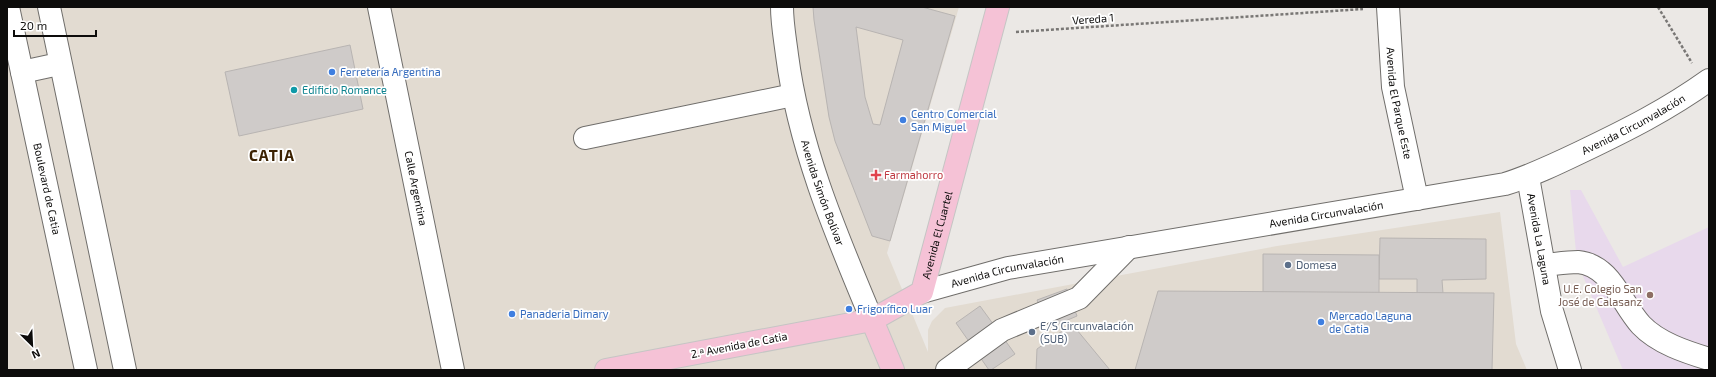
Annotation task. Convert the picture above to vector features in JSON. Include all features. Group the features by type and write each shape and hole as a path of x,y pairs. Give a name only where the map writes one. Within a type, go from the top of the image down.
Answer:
{"main road":[{"name":"Avenida El Cuartel","path":"872,320 922,292 998,7"},
{"name":"2.ª Avenida de Catia","path":"606,370 872,320"},
{"name":"Avenida Simón Bolívar","path":"872,320 893,370"}],"street":[{"name":"Boulevard de Catia","path":"8,7 86,370"},
{"path":"49,7 125,370"},
{"name":"Calle Argentina","path":"379,7 453,370"},
{"name":"Avenida Simón Bolívar","path":"782,7 793,95 806,150 838,239 872,320"},
{"name":"Avenida El Parque Este","path":"1379,8 1417,199"},
{"path":"22,72 60,64"},
{"name":"Avenida Circunvalación","path":"922,292 1008,268 1505,184 1528,177 1639,124 1707,82"},
{"path":"585,138 793,95"},
{"name":"Avenida La Laguna","path":"1528,177 1552,311 1570,370"},
{"path":"947,370 1002,330 1079,298 1129,247"},
{"path":"1544,265 1577,262 1594,266 1605,274 1642,326 1664,342 1689,353 1709,359"}],"path":[{"path":"1658,7 1707,82"},
{"name":"Vereda 1","path":"991,34 1379,8"}],"shaded area":[{"path":"7,7 959,7 887,253 928,352 928,330 932,321 945,308 1277,246 1500,212 1516,344 1527,370 7,370"},
{"name":"U.E. Colegio San José de Calasanz","path":"1570,190 1581,190 1623,267 1709,227 1709,370 1623,370 1577,262"}],"building":[{"name":"Centro Comercial San Miguel","path":"813,7 922,7 955,16 890,241 872,236 835,141 829,117","holes":["856,27 903,40 880,125 873,124 865,97"]},
{"name":"Edificio Romance","path":"350,45 363,109 239,136 225,72"},
{"path":"1380,238 1486,239 1486,279 1442,280 1443,293 1417,293 1417,279 1379,279"},
{"path":"1263,254 1379,255 1379,293 1263,292"},
{"path":"1067,289 1077,316 1049,328 1037,300"},
{"name":"Mercado Laguna de Catia","path":"1158,291 1494,293 1492,370 1135,370"},
{"path":"980,306 1015,354 991,370 989,370 956,323"},
{"path":"1072,324 1110,370 1036,370 1037,349"}],"place":[{"name":"Ferretería Argentina","path":"332,72"},
{"name":"Edificio Romance","path":"294,90"},
{"name":"Centro Comercial San Miguel","path":"903,120"},
{"name":"Farmahorro","path":"876,175"},
{"name":"Domesa","path":"1288,265"},
{"name":"U.E. Colegio San José de Calasanz","path":"1650,295"},
{"name":"Frigorífico Luar","path":"849,309"},
{"name":"Panaderia Dimary","path":"512,314"},
{"name":"Mercado Laguna de Catia","path":"1321,322"},
{"name":"E/S Circunvalación (SUB)","path":"1032,332"}],"district":[{"name":"CATIA","path":"272,156"}]}
